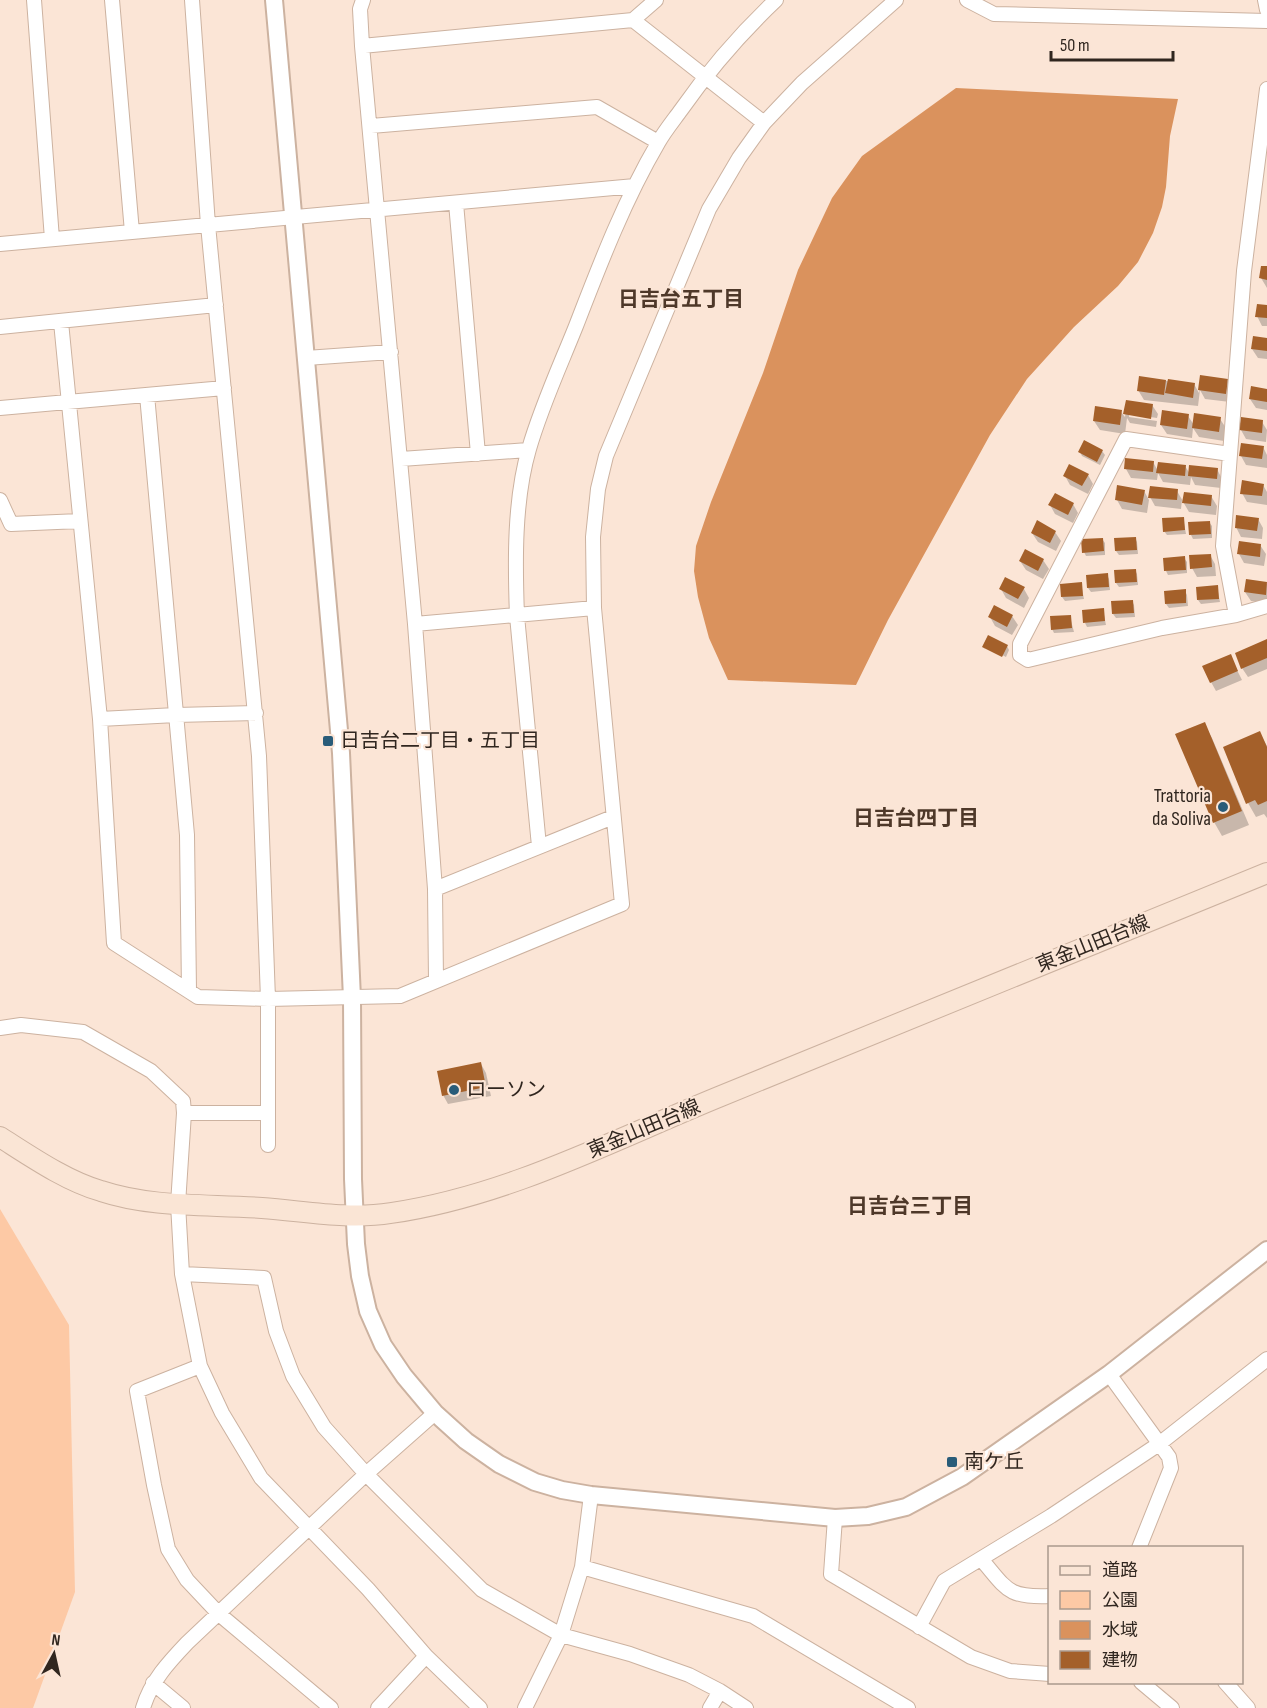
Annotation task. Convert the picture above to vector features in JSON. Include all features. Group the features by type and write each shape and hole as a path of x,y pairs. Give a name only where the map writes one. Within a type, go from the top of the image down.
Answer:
{"main road":[{"name":"東金山田台線","path":"0,1137 45,1165 100,1191 133,1198 178,1204 355,1215 388,1214 445,1203 553,1168 701,1104 1267,873"}],"street":[{"path":"34,0 52,239"},
{"path":"112,0 132,232"},
{"path":"192,0 208,225 256,713 268,999 268,1145"},
{"path":"274,0 341,753 352,998 356,1244 368,1311 383,1344 404,1376 435,1413 466,1441 499,1464 535,1482 591,1495 835,1518 868,1516 906,1507 962,1477 1109,1374 1267,1250"},
{"path":"363,0 360,9 362,46 416,624 435,889 436,981"},
{"path":"362,46 633,20 656,0"},
{"path":"539,846 517,616 516,543 528,450 597,272 635,186 658,142 705,76 745,29 776,0"},
{"path":"61,322 100,719 114,943 198,997 268,999 400,996 621,904 594,608 593,537 598,489 606,456 709,209 739,158 764,123 801,83 897,0"},
{"path":"967,0 994,14 1267,21"},
{"path":"1265,0 1267,10"},
{"path":"633,20 764,123"},
{"path":"1236,615 1223,546 1244,271 1267,89"},
{"path":"370,126 597,107 658,142"},
{"path":"0,244 635,186"},
{"path":"456,203 478,454"},
{"path":"0,327 216,305"},
{"path":"306,358 391,352"},
{"path":"0,408 224,388"},
{"path":"147,395 187,835 189,991"},
{"path":"1230,454 1126,439 1020,644 1020,655 1028,660 1162,628 1236,615 1267,606"},
{"path":"401,459 528,450"},
{"path":"0,500 11,524 80,520"},
{"path":"416,624 594,608"},
{"path":"100,719 176,714 256,713"},
{"path":"435,889 613,817"},
{"path":"0,1028 21,1025 83,1032 151,1071 183,1101 178,1204 182,1274 200,1366 222,1413 261,1478 368,1589 426,1656 480,1708"},
{"path":"184,1113 267,1113"},
{"path":"182,1274 264,1278 276,1331 293,1376 324,1427 366,1474 482,1590 561,1635 630,1654 689,1675 746,1708"},
{"path":"919,1627 944,1581 1051,1516 1159,1443 1267,1359"},
{"path":"200,1366 137,1391 153,1485 168,1549 187,1580 219,1614 332,1708"},
{"path":"1109,1374 1169,1457 1171,1468 1140,1546"},
{"path":"143,1708 153,1683 165,1666 187,1643 366,1474 435,1413"},
{"path":"525,1708 561,1635 582,1567 591,1495"},
{"path":"835,1518 831,1574 971,1657 1010,1671 1048,1674"},
{"path":"981,1559 1006,1589 1027,1597 1048,1596"},
{"path":"582,1567 753,1616 908,1708"},
{"path":"378,1708 426,1656"},
{"path":"153,1683 183,1708"},
{"path":"1142,1684 1172,1708"},
{"path":"1226,1684 1248,1708"},
{"path":"710,1708 720,1691"}],"green space":[{"path":"0,1209 69,1325 75,1592 33,1708 0,1708"}],"water":[{"path":"956,88 1178,99 1170,136 1166,187 1153,233 1138,262 1118,286 1074,327 1027,379 990,435 888,620 856,685 728,680 709,638 698,597 694,571 696,546 711,502 763,373 798,270 832,198 862,156"}],"building":[{"path":"1261,266 1267,266 1267,280 1259,278"},
{"path":"1257,304 1267,305 1267,318 1255,317"},
{"path":"1253,336 1267,338 1267,351 1251,349"},
{"path":"1200,375 1228,379 1226,394 1198,390"},
{"path":"1139,376 1166,380 1164,395 1137,391"},
{"path":"1168,379 1195,383 1193,398 1165,393"},
{"path":"1251,386 1267,389 1267,402 1249,399"},
{"path":"1126,400 1153,404 1151,419 1123,414"},
{"path":"1095,406 1122,410 1120,425 1093,421"},
{"path":"1162,410 1189,414 1187,429 1160,425"},
{"path":"1194,413 1221,417 1219,432 1192,428"},
{"path":"1241,417 1263,420 1262,433 1239,430"},
{"path":"1084,440 1103,450 1097,462 1078,452"},
{"path":"1241,443 1264,446 1262,459 1239,456"},
{"path":"1125,458 1154,461 1153,472 1124,469"},
{"path":"1158,462 1186,465 1185,476 1156,473"},
{"path":"1069,464 1089,474 1082,486 1063,476"},
{"path":"1189,465 1218,468 1217,479 1188,476"},
{"path":"1242,480 1264,484 1262,496 1240,494"},
{"path":"1117,485 1145,490 1142,505 1115,500"},
{"path":"1150,486 1178,489 1177,500 1148,498"},
{"path":"1184,492 1212,495 1211,506 1182,503"},
{"path":"1055,493 1074,503 1068,515 1048,505"},
{"path":"1236,515 1259,518 1257,531 1235,528"},
{"path":"1184,517 1185,530 1163,532 1162,518"},
{"path":"1037,520 1056,531 1050,543 1031,533"},
{"path":"1210,521 1211,534 1189,535 1188,522"},
{"path":"1136,537 1137,550 1115,551 1114,538"},
{"path":"1103,538 1104,551 1082,553 1081,539"},
{"path":"1239,541 1261,544 1260,557 1237,554"},
{"path":"1025,549 1044,559 1038,571 1019,561"},
{"path":"1211,554 1212,567 1190,569 1189,555"},
{"path":"1185,556 1186,570 1164,571 1163,558"},
{"path":"1136,569 1137,582 1115,583 1114,570"},
{"path":"1108,573 1109,587 1087,588 1086,575"},
{"path":"1005,577 1025,587 1018,599 999,589"},
{"path":"1246,579 1267,582 1266,595 1244,592"},
{"path":"1082,582 1083,596 1061,597 1060,584"},
{"path":"1218,585 1219,599 1197,600 1196,587"},
{"path":"1186,589 1186,603 1165,604 1164,591"},
{"path":"1133,600 1134,613 1112,614 1111,601"},
{"path":"994,605 1013,615 1007,627 988,617"},
{"path":"1104,608 1105,621 1083,623 1082,610"},
{"path":"1071,615 1072,628 1051,630 1050,616"},
{"path":"988,635 1008,645 1002,657 982,647"},
{"path":"1267,639 1267,658 1241,669 1235,653"},
{"path":"1231,654 1238,671 1210,683 1202,666"},
{"path":"1205,722 1242,811 1213,823 1175,734"},
{"path":"1260,731 1267,747 1267,801 1258,805 1255,800 1246,804 1223,747"},
{"path":"481,1062 486,1087 442,1096 437,1071"}],"place":[{"name":"日吉台二丁目・五丁目","path":"328,741"},
{"name":"Trattoria da Soliva","path":"1223,807"},
{"name":"ローソン","path":"454,1090"},
{"name":"南ケ丘","path":"952,1462"}],"district":[{"name":"日吉台五丁目","path":"681,299"},
{"name":"日吉台四丁目","path":"916,818"},
{"name":"日吉台三丁目","path":"910,1206"}]}
